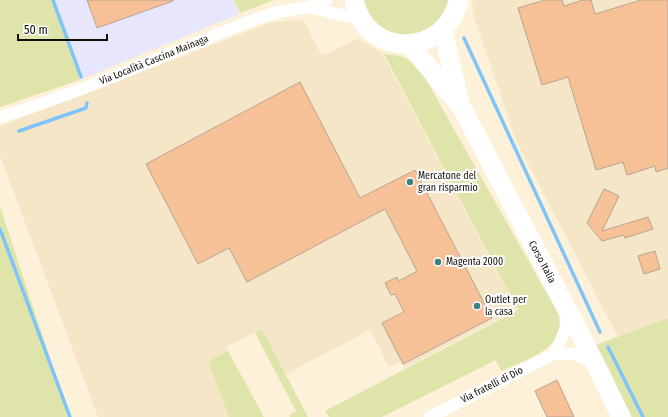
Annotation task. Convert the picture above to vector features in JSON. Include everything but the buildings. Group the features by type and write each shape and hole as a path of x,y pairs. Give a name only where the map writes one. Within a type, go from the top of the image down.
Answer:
{"main road":[{"path":"354,0 357,12 367,27 390,42 409,44 427,40 443,31 454,16 459,0"},
{"name":"Corso Italia","path":"443,31 462,108"},
{"name":"Corso Italia","path":"409,44 462,108 595,362 621,417"}],"street":[{"name":"Via Località Cascina Mainaga","path":"0,117 100,82 259,18 288,10 309,7 326,0"},
{"name":"Via Località Cascina Mainaga","path":"309,7 362,20"},
{"path":"554,354 564,333 569,314"},
{"name":"Via fratelli di Dio","path":"430,417 554,354 574,354 595,362"}],"shaded area":[{"path":"52,0 234,0 239,14 80,80"},
{"path":"472,0 668,0 668,318 618,337 516,141 474,17"},
{"path":"303,19 322,56 358,38 382,53 517,309 405,368 401,361 389,367 370,330 286,374 262,329 227,347 228,351 208,361 229,417 98,417 0,156 0,126 269,23"}],"green space":[{"path":"0,0 52,0 80,80 0,107"},
{"path":"234,0 274,0 240,13"},
{"path":"364,0 448,0 441,15 432,26 419,32 406,34 393,32 380,26 371,15"},
{"path":"384,54 404,57 420,69 559,315 560,328 558,336 552,343 527,360 501,371 496,360 382,417 329,417 325,411 518,310"},
{"path":"0,206 69,417 0,417"},
{"path":"668,318 668,417 632,417 596,345"},
{"path":"262,329 308,417 290,417 289,415 296,411 255,333"},
{"path":"228,351 264,417 229,417 208,361"}],"waterway":[{"path":"53,0 81,77"},
{"path":"464,38 600,332"},
{"path":"19,131 86,108 87,103"},
{"path":"0,229 70,417"},
{"path":"608,347 643,417"}],"place":[{"name":"Mercatone del gran risparmio","path":"410,182"},
{"name":"Magenta 2000","path":"438,262"},
{"name":"Outlet per la casa","path":"477,306"}]}
